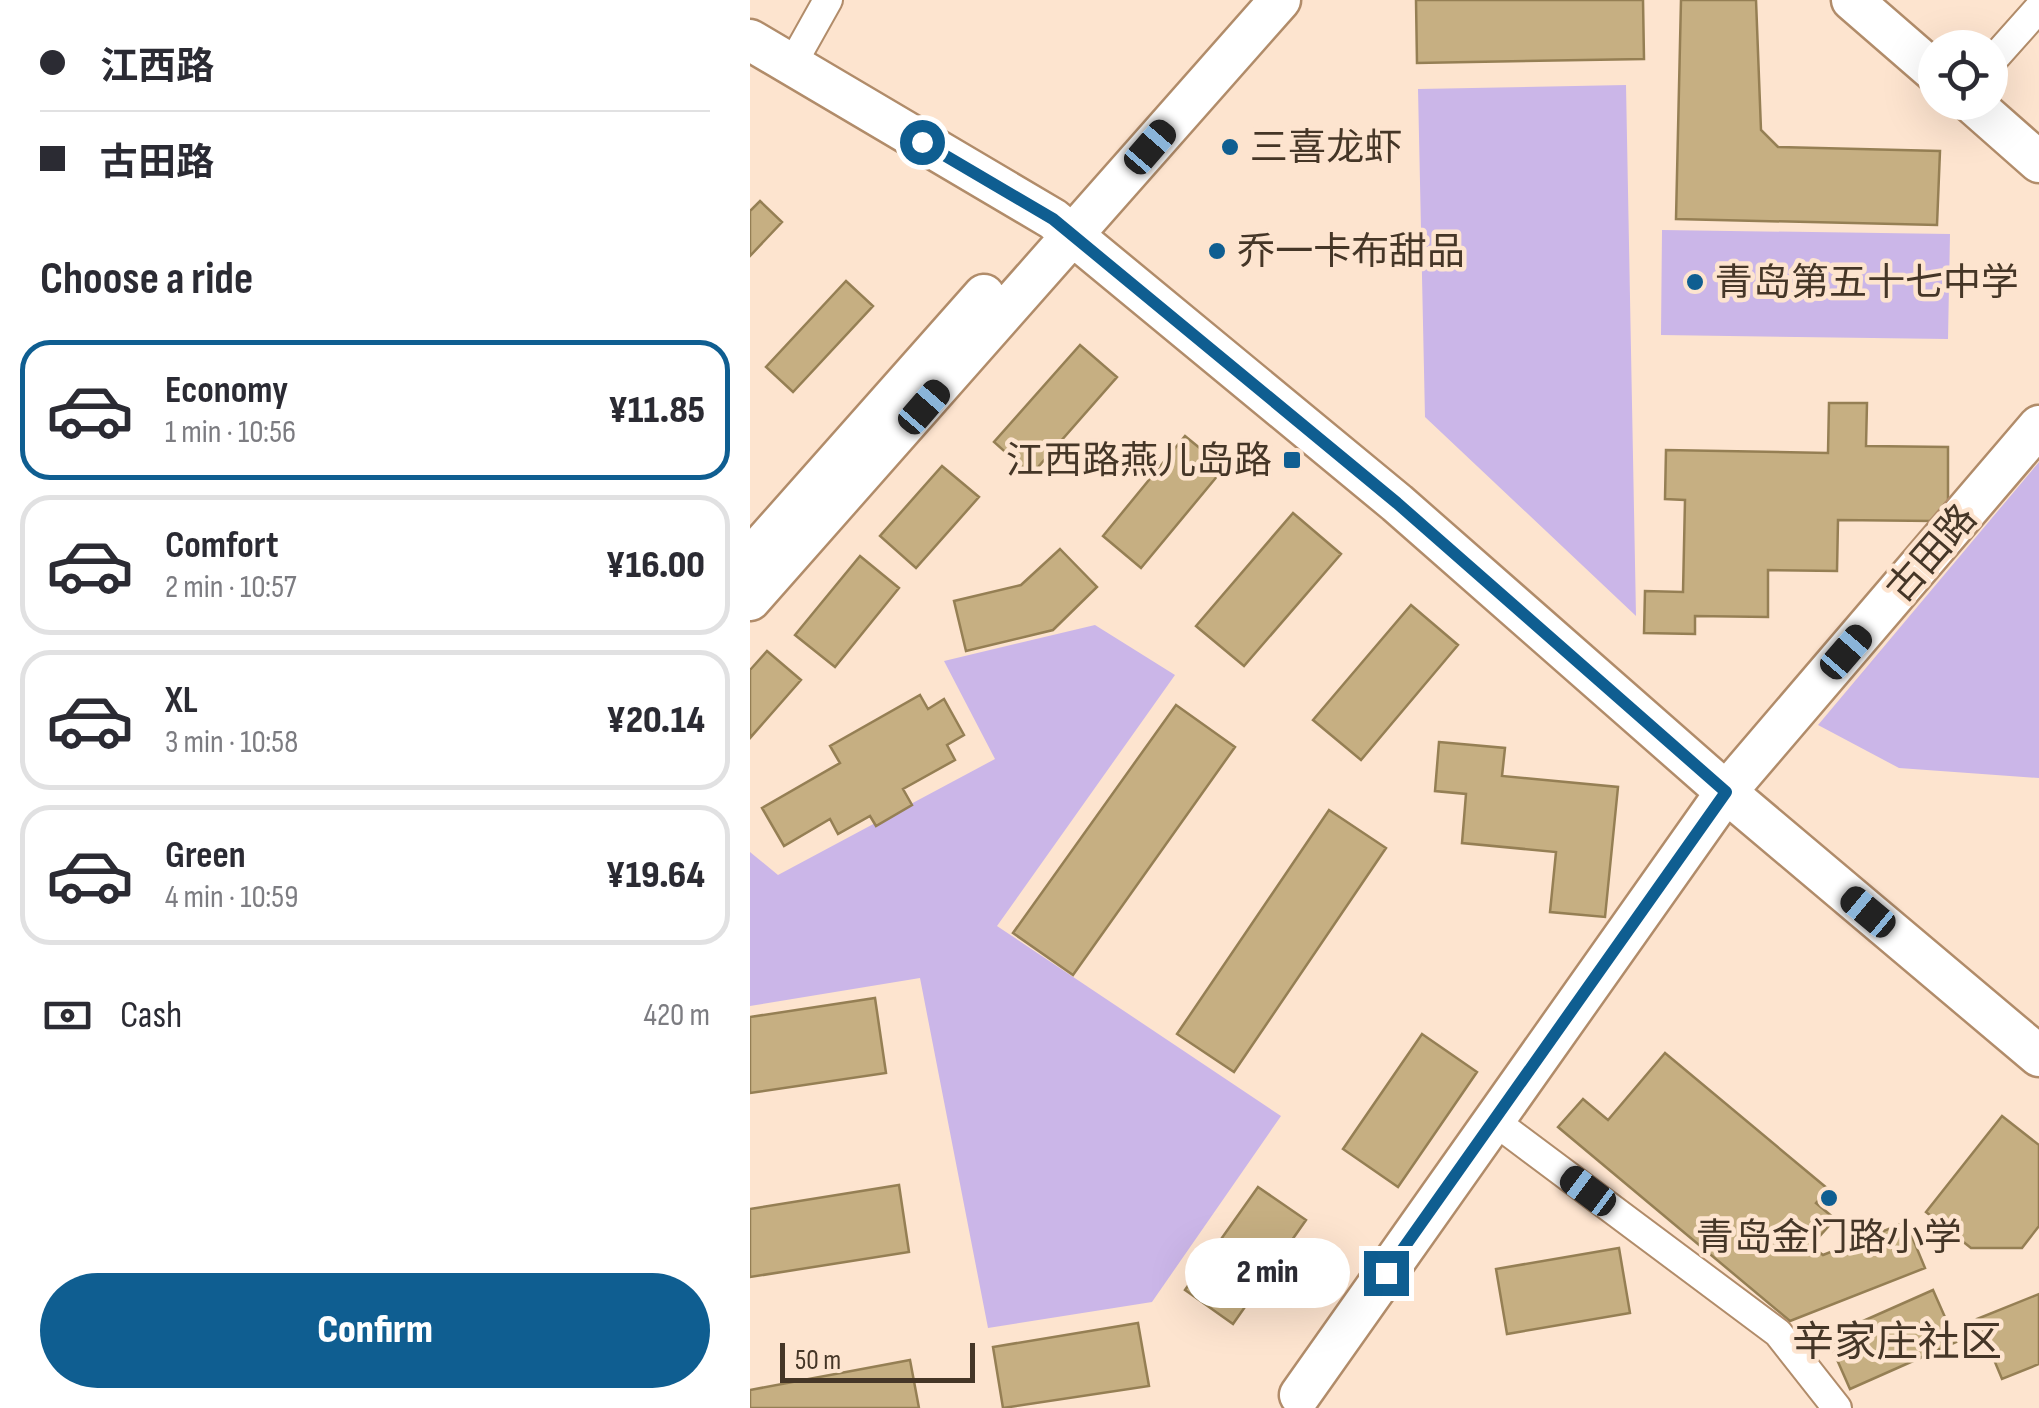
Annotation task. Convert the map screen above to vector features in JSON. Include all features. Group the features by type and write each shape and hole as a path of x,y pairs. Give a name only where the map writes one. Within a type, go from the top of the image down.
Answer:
{"main road":[{"path":"750,600 1063,227 1245,0"},
{"path":"750,558 1280,0"},
{"path":"1856,1 1918,57"},
{"path":"750,40 1063,227 1397,503 1726,792 2039,1056"},
{"path":"1991,120 2039,162"},
{"name":"古田路","path":"1301,1401 1726,792 2039,426"}],"street":[{"path":"791,66 828,0"},
{"path":"2008,43 2039,8"},
{"path":"1494,1120 1778,1333 1838,1408"}],"shaded area":[{"path":"1626,85 1636,616 1425,417 1418,89"},
{"path":"1662,230 1950,234 1948,339 1661,335"},
{"path":"2039,462 2039,778 1899,768 1818,725"},
{"path":"1095,625 1175,675 997,926 1281,1116 1152,1302 988,1328 920,978 750,1006 750,852 778,875 995,759 944,661"}],"building":[{"path":"1416,0 1643,0 1644,59 1417,63"},
{"path":"1681,0 1756,0 1761,130 1778,147 1940,151 1937,225 1676,219"},
{"path":"760,201 782,222 750,256 750,211"},
{"path":"846,281 873,306 793,392 766,367"},
{"path":"1080,345 1117,377 1031,475 994,442"},
{"path":"1829,403 1867,403 1866,446 1948,447 1948,504 1934,521 1838,520 1837,571 1768,570 1768,617 1695,616 1695,634 1644,633 1645,591 1683,592 1685,500 1665,499 1666,450 1828,453"},
{"path":"1185,436 1224,468 1141,568 1103,536"},
{"path":"942,466 979,497 916,568 880,536"},
{"path":"1293,513 1341,554 1244,666 1196,626"},
{"path":"1060,549 1097,587 1053,630 966,651 954,601 1021,585"},
{"path":"860,556 899,588 835,667 795,635"},
{"path":"1411,605 1458,645 1361,760 1313,720"},
{"path":"767,651 801,680 750,738 750,670"},
{"path":"920,695 928,709 944,699 964,735 947,745 955,760 903,789 912,805 876,826 870,816 838,834 830,819 784,846 762,808 840,763 830,746"},
{"path":"1176,705 1235,747 1073,975 1013,933"},
{"path":"1439,742 1505,748 1502,776 1618,787 1605,917 1550,912 1556,852 1462,843 1466,794 1435,791"},
{"path":"1329,810 1386,848 1234,1072 1177,1034"},
{"path":"875,998 886,1073 750,1093 750,1017"},
{"path":"1422,1034 1477,1072 1398,1187 1343,1149"},
{"path":"1665,1053 1828,1189 1816,1203 1835,1219 1811,1246 1823,1255 1906,1222 1925,1268 1790,1321 1558,1127 1583,1099 1608,1120"},
{"path":"2002,1116 2039,1145 2039,1226 2022,1248 1971,1248 1926,1212"},
{"path":"899,1185 909,1252 750,1277 750,1209"},
{"path":"1258,1187 1306,1220 1233,1324 1185,1290"},
{"path":"1619,1248 1630,1313 1507,1334 1496,1269"},
{"path":"1933,1290 1956,1342 1850,1389 1827,1337"},
{"path":"2039,1294 2039,1364 2002,1379 1977,1319"},
{"path":"1138,1323 1149,1386 1003,1408 993,1347"},
{"path":"910,1360 919,1408 750,1408 750,1390"}],"place":[{"name":"三喜龙虾","path":"1230,147"},
{"name":"乔一卡布甜品","path":"1217,251"},
{"name":"青岛第五十七中学","path":"1695,282"},
{"name":"江西路燕儿岛路","path":"1292,460"},
{"name":"青岛金门路小学","path":"1829,1198"}],"district":[{"name":"辛家庄社区","path":"1897,1341"}],"route":[{"path":"922,142 1053,219 1397,503 1726,792 1386,1273"}]}
